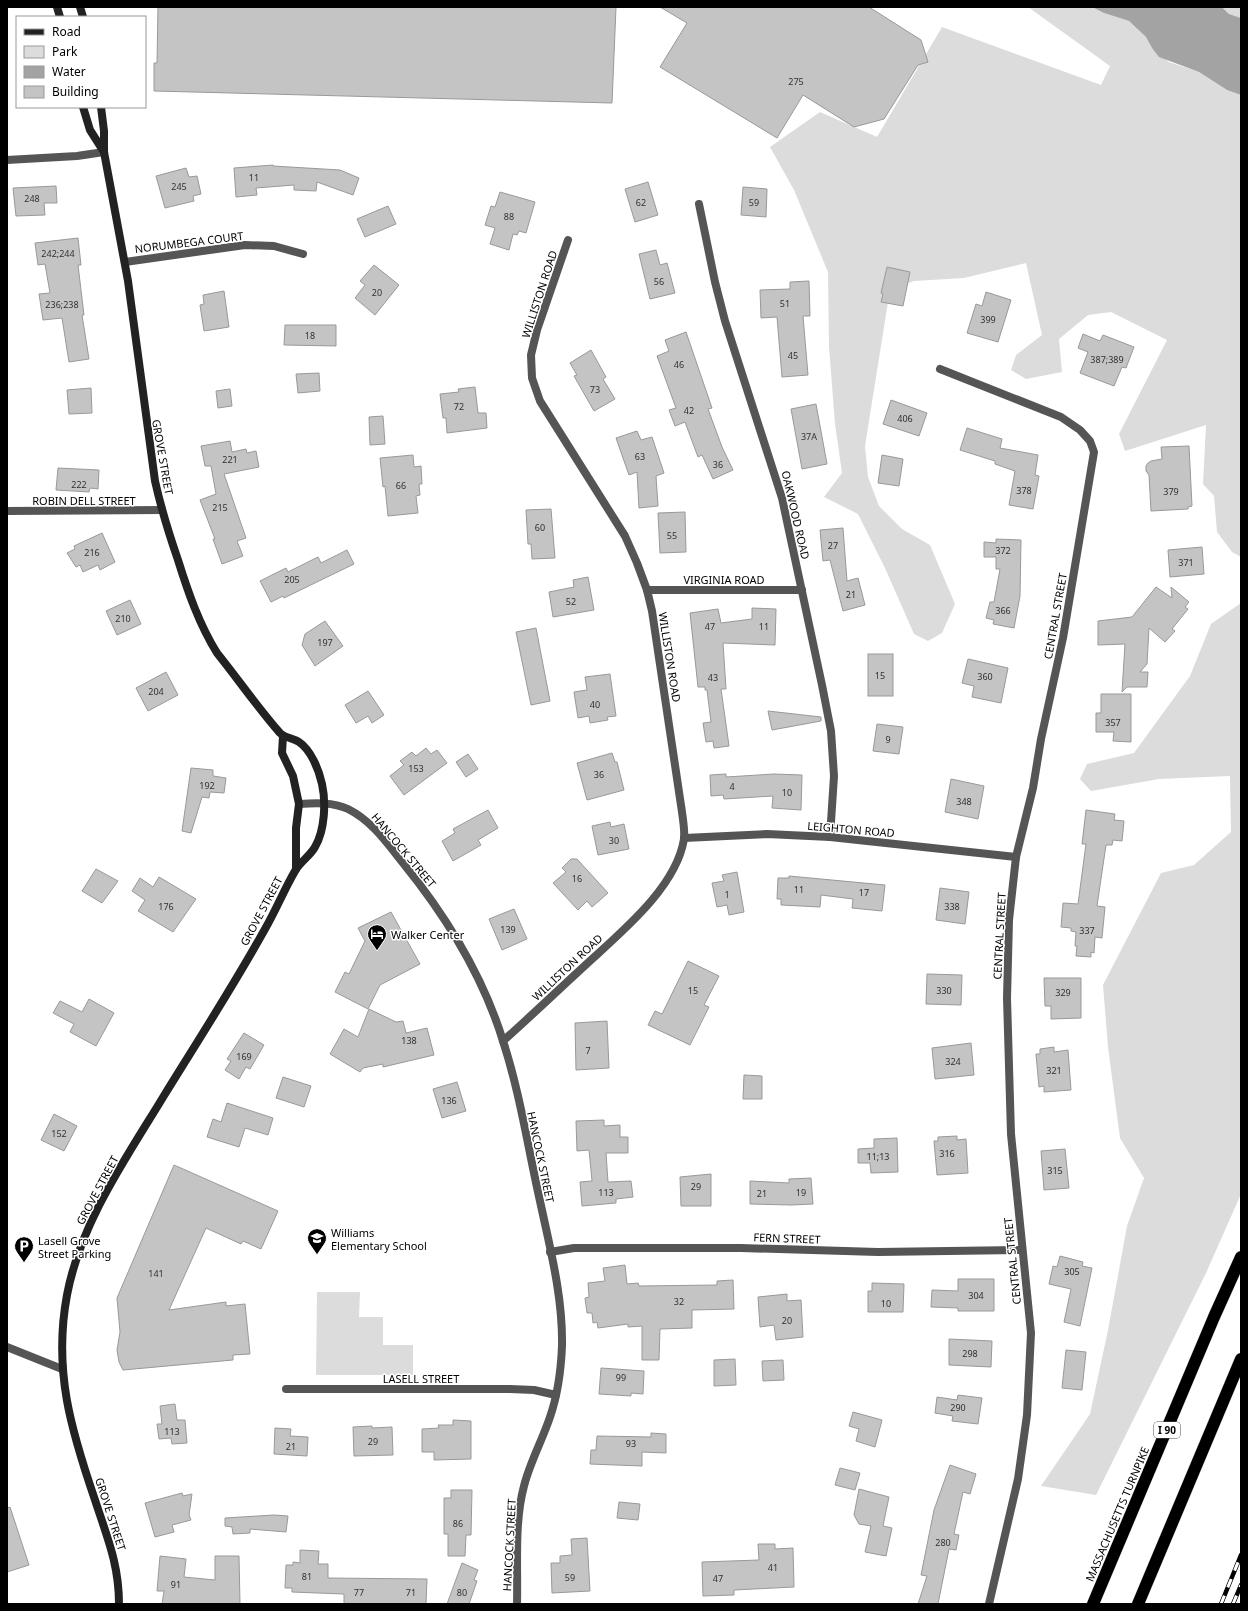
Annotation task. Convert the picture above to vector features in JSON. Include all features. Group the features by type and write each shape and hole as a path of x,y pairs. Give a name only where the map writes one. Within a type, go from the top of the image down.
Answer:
{"highway":[{"name":"MASSACHUSETTS TURNPIKE","path":"1093,1604 1214,1317 1241,1257"},
{"path":"1138,1604 1241,1359"}],"main road":[{"name":"GROVE STREET","path":"83,108 90,130 104,152"},
{"name":"GROVE STREET","path":"101,108 104,131 104,152 125,262 155,481 162,510 191,601 207,637 217,653 283,736 301,743 311,756 322,782 324,803 322,824 316,846 296,869 265,929 107,1192 90,1225 77,1256 67,1294 63,1329 62,1370 66,1402 72,1427 114,1556 118,1584 118,1604"},
{"name":"GROVE STREET","path":"283,736 282,753 293,776 299,804 296,828 296,869"}],"street":[{"path":"7,160 77,156 104,152"},
{"name":"OAKWOOD ROAD","path":"698,204 725,321 782,498 802,590 831,731 834,776 830,837"},
{"name":"WILLISTON ROAD","path":"503,1041 645,908 667,880 678,858 684,838 682,812 674,758 652,611 647,590 625,536 540,401 532,378 531,355 537,330 568,240"},
{"name":"NORUMBEGA COURT","path":"125,262 245,245 274,246 303,254"},
{"name":"CENTRAL STREET","path":"940,369 1061,417 1080,430 1090,441 1094,452 1063,638 1041,739 1033,788 1016,857 1009,920 1007,998 1011,1134 1030,1333 1027,1415 1018,1479 989,1604"},
{"name":"ROBIN DELL STREET","path":"7,511 162,510"},
{"name":"VIRGINIA ROAD","path":"647,590 802,590"},
{"name":"HANCOCK STREET","path":"299,804 324,803 346,808 364,818 419,883 441,914 464,951 479,980 503,1041 515,1088 550,1252 558,1292 562,1331 561,1365 556,1395 550,1418 529,1470 520,1504 517,1604"},
{"name":"LEIGHTON ROAD","path":"684,838 767,834 830,837 1016,857"},
{"name":"FERN STREET","path":"550,1252 574,1248 741,1248 878,1252 1022,1250"},
{"path":"7,1347 62,1370"},
{"name":"LASELL STREET","path":"286,1389 510,1389 534,1390 556,1395"}],"green space":[{"path":"1028,7 1092,7 1104,13 1129,21 1146,37 1152,48 1169,62 1199,72 1227,90 1241,95 1241,557 1232,552 1217,532 1214,496 1203,484 1206,425 1125,451 1119,434 1167,340 1111,312 1088,315 1059,339 1062,372 1026,379 1011,370 1016,355 1042,335 1026,263 964,278 914,281 897,287 888,302 865,446 868,477 879,506 902,529 930,545 955,604 942,633 928,641 914,634 885,568 858,514 824,497 842,473 835,424 829,347 828,272 794,190 770,147 820,112 877,137 942,27 1101,85 1110,66"},
{"path":"1222,7 1241,7 1241,18 1229,14"},
{"path":"1241,603 1241,1194 1206,1273 1096,1495 1041,1486 1090,1414 1108,1330 1127,1226 1144,1178 1120,1138 1108,1047 1103,985 1161,873 1194,865 1231,832 1230,776 1159,779 1091,791 1080,779 1087,764 1134,753 1190,676 1211,624"},
{"path":"317,1292 360,1292 359,1317 383,1317 383,1345 413,1345 413,1375 316,1375"}],"water":[{"path":"1092,7 1222,7 1229,14 1241,18 1241,95 1227,90 1199,72 1159,57 1146,37 1129,21 1104,13"}],"building":[{"path":"158,7 616,7 612,103 154,91 154,63 157,63"},
{"path":"660,7 869,7 921,40 928,62 918,65 884,119 854,127 803,95 777,138 660,67 687,23"},
{"path":"273,165 340,170 359,178 353,195 317,182 316,191 294,190 294,185 256,188 257,195 236,197 234,168"},
{"path":"186,168 189,177 197,176 201,194 193,196 194,201 165,208 156,176"},
{"path":"648,182 658,215 635,222 625,189"},
{"path":"56,186 57,203 44,203 45,215 16,216 13,188"},
{"path":"743,187 767,189 766,217 741,215"},
{"path":"500,192 535,202 526,233 519,231 517,235 513,234 509,250 490,244 495,228 485,225 491,206 495,207"},
{"path":"388,206 396,224 365,237 357,219"},
{"path":"78,238 81,265 78,265 84,315 82,315 89,359 69,362 62,318 43,320 39,294 50,293 45,264 38,265 35,243"},
{"path":"656,250 660,265 667,263 675,293 650,299 639,254"},
{"path":"374,265 399,285 375,315 355,298 365,285 360,281"},
{"path":"887,267 910,272 903,306 881,302 883,294 881,293"},
{"path":"809,281 810,316 803,316 808,375 782,377 777,317 761,318 760,290 790,289 790,282"},
{"path":"224,291 229,327 204,331 200,305 204,304 203,295"},
{"path":"986,292 1011,300 998,342 967,333 976,304 982,306"},
{"path":"285,325 336,325 336,346 284,345"},
{"path":"686,332 712,408 708,409 722,447 733,470 713,479 702,455 698,457 685,422 675,426 669,410 676,408 657,356 669,351 665,340"},
{"path":"1083,334 1100,341 1103,335 1134,347 1126,368 1122,367 1114,386 1080,373 1088,352 1078,348"},
{"path":"591,350 606,377 603,379 615,399 594,411 574,376 577,375 570,363"},
{"path":"319,373 320,391 298,393 296,374"},
{"path":"475,387 478,413 486,413 487,428 447,433 446,418 443,418 440,394 459,392 458,389"},
{"path":"91,388 92,413 69,414 67,390"},
{"path":"230,389 232,406 218,408 216,391"},
{"path":"891,400 927,413 919,436 883,424"},
{"path":"816,404 827,464 802,469 791,409"},
{"path":"383,416 385,444 370,445 369,417"},
{"path":"967,428 1002,439 1000,448 1038,455 1035,475 1039,476 1033,509 1009,505 1015,471 995,464 995,461 960,450"},
{"path":"637,431 641,440 652,437 664,473 656,476 658,506 639,508 637,472 629,475 616,438"},
{"path":"230,441 232,452 246,449 247,453 256,451 259,467 224,474 246,538 237,541 243,556 222,564 213,539 215,539 200,500 216,494 211,466 205,466 201,446"},
{"path":"1189,446 1192,506 1188,507 1188,509 1151,511 1149,475 1146,471 1146,466 1151,461 1162,459 1161,447"},
{"path":"413,455 414,467 421,466 422,484 419,484 420,495 416,496 418,513 388,516 380,458"},
{"path":"882,455 903,459 899,486 878,483"},
{"path":"58,468 99,470 98,489 90,488 89,492 56,490"},
{"path":"551,509 555,558 532,559 531,544 528,544 526,510"},
{"path":"685,512 686,552 660,553 658,513"},
{"path":"843,528 847,581 858,578 865,605 843,611 830,560 823,561 820,530"},
{"path":"102,533 115,562 100,570 98,565 83,572 80,565 76,567 67,553 75,549 74,546"},
{"path":"996,539 1021,540 1020,596 1014,628 993,624 994,620 986,618 990,602 994,602 1000,569 996,569 996,557 984,557 984,542 996,543"},
{"path":"1202,547 1204,574 1170,577 1168,550"},
{"path":"347,550 354,564 284,598 283,596 271,602 260,581 286,568 288,572 318,557 321,563"},
{"path":"588,577 594,610 553,617 549,592 574,587 573,580"},
{"path":"1156,587 1172,598 1171,587 1189,602 1185,607 1188,609 1172,629 1175,631 1165,642 1149,628 1147,664 1140,672 1148,672 1147,687 1127,687 1122,692 1125,644 1098,645 1098,621 1132,617"},
{"path":"130,600 141,624 117,635 106,611"},
{"path":"752,608 776,609 775,645 723,643 726,689 721,689 729,746 714,748 713,741 706,742 703,723 711,722 707,690 705,690 705,687 698,687 690,613 718,609 721,623 752,619"},
{"path":"325,621 343,646 315,666 302,645 305,634"},
{"path":"536,628 550,701 531,705 516,632"},
{"path":"868,654 893,654 893,696 868,696"},
{"path":"968,659 1008,668 1001,703 972,697 974,686 962,683"},
{"path":"166,672 178,695 148,711 136,688"},
{"path":"610,674 616,716 607,717 608,720 590,723 589,716 578,718 574,692 587,690 585,677"},
{"path":"368,691 384,715 372,723 368,716 356,723 345,705"},
{"path":"1101,694 1131,694 1131,742 1113,741 1114,732 1096,732 1096,713 1101,713"},
{"path":"768,711 821,717 821,721 772,730"},
{"path":"877,724 903,727 899,754 873,751"},
{"path":"426,748 431,754 437,750 447,763 404,795 390,776 404,765 400,761 412,752 416,756"},
{"path":"612,753 615,762 617,762 624,790 587,800 577,763"},
{"path":"468,754 478,769 466,777 456,762"},
{"path":"191,768 213,770 213,776 226,778 224,793 210,792 209,798 202,797 191,833 182,831"},
{"path":"726,774 726,777 774,774 802,775 801,810 772,808 773,796 724,799 723,795 711,796 710,775"},
{"path":"951,779 984,786 978,819 945,812"},
{"path":"488,810 498,828 478,840 481,845 453,861 442,841 455,833 453,829"},
{"path":"1086,810 1115,814 1114,820 1124,821 1122,841 1113,840 1112,845 1106,845 1097,906 1105,907 1102,938 1095,937 1094,953 1091,952 1091,957 1076,956 1076,932 1071,931 1071,928 1061,927 1063,903 1078,904 1086,844 1082,844"},
{"path":"610,822 611,827 624,824 629,849 598,855 592,826"},
{"path":"571,859 577,859 608,893 592,907 587,901 578,910 553,883 566,872 562,868"},
{"path":"96,869 118,881 102,903 82,891"},
{"path":"737,872 744,912 729,915 727,905 717,907 712,883 724,881 722,875"},
{"path":"789,876 885,885 882,911 852,908 853,899 821,895 820,907 781,905 781,899 777,899 778,878 789,878"},
{"path":"159,877 196,899 173,932 138,911 145,900 132,891 140,878 153,887"},
{"path":"940,888 969,892 965,924 936,920"},
{"path":"514,909 527,939 502,950 489,919"},
{"path":"391,912 420,964 380,985 368,1009 335,992 345,972 349,974 365,941 358,928"},
{"path":"688,961 719,976 704,1005 709,1007 690,1045 648,1025 655,1011 662,1014"},
{"path":"927,974 962,975 961,1005 926,1004"},
{"path":"1044,978 1081,978 1081,1018 1051,1019 1051,1006 1045,1006"},
{"path":"89,999 114,1013 96,1046 70,1032 74,1024 53,1013 60,1001 82,1012"},
{"path":"369,1009 396,1022 403,1021 406,1033 427,1028 434,1055 383,1067 383,1064 363,1068 360,1072 330,1054 344,1029 358,1037"},
{"path":"607,1021 609,1068 576,1070 575,1023"},
{"path":"244,1033 264,1045 250,1069 246,1067 239,1079 225,1070 231,1061 227,1059"},
{"path":"971,1043 974,1075 935,1079 932,1048"},
{"path":"1054,1047 1054,1052 1068,1050 1071,1090 1044,1092 1044,1086 1039,1087 1036,1054 1040,1054 1040,1049"},
{"path":"744,1075 762,1076 762,1099 743,1099"},
{"path":"283,1077 311,1086 304,1107 276,1098"},
{"path":"457,1082 466,1111 442,1118 433,1089"},
{"path":"227,1103 273,1118 268,1135 245,1128 239,1147 207,1137 213,1119 221,1122"},
{"path":"54,1114 77,1126 64,1151 41,1140"},
{"path":"604,1120 604,1126 620,1125 620,1137 628,1137 628,1153 606,1153 608,1182 631,1181 633,1197 616,1199 616,1203 582,1206 580,1182 592,1181 589,1150 577,1151 576,1121"},
{"path":"957,1136 957,1140 966,1139 968,1173 937,1175 934,1141 938,1141 938,1137"},
{"path":"897,1138 898,1172 871,1173 870,1163 858,1163 858,1149 874,1148 874,1139"},
{"path":"1065,1149 1069,1188 1044,1190 1041,1151"},
{"path":"174,1165 278,1211 261,1249 243,1241 241,1244 206,1228 169,1310 226,1302 226,1306 245,1304 250,1354 233,1355 233,1360 123,1370 119,1362 117,1350 120,1332 117,1298"},
{"path":"711,1174 711,1206 681,1206 680,1177"},
{"path":"811,1178 813,1204 750,1204 750,1181 789,1183 789,1179"},
{"path":"1060,1256 1083,1262 1082,1266 1092,1268 1080,1326 1064,1322 1071,1289 1049,1284 1053,1266 1057,1267"},
{"path":"625,1265 627,1284 638,1283 639,1286 717,1285 717,1281 733,1280 734,1309 692,1310 692,1328 660,1329 659,1360 642,1360 642,1326 628,1327 628,1324 598,1328 597,1322 593,1323 592,1313 587,1313 585,1298 589,1297 588,1283 605,1281 603,1268"},
{"path":"958,1279 994,1279 994,1311 958,1311 958,1308 931,1307 932,1290 958,1291"},
{"path":"872,1283 904,1284 903,1312 868,1312 868,1291 872,1291"},
{"path":"787,1294 787,1301 801,1300 803,1337 776,1340 774,1325 760,1327 758,1297"},
{"path":"949,1339 992,1341 991,1367 949,1365"},
{"path":"1066,1350 1086,1352 1082,1390 1062,1388"},
{"path":"735,1359 736,1385 714,1386 714,1360"},
{"path":"783,1360 784,1380 763,1381 762,1361"},
{"path":"601,1368 644,1371 643,1394 631,1393 631,1396 599,1394"},
{"path":"958,1395 982,1398 978,1424 952,1421 953,1416 935,1413 937,1397 957,1400"},
{"path":"175,1404 177,1420 185,1420 187,1443 172,1444 171,1438 159,1439 157,1424 162,1424 160,1406"},
{"path":"853,1412 882,1420 875,1447 856,1441 859,1429 849,1426"},
{"path":"453,1420 471,1421 471,1459 434,1460 434,1452 422,1452 422,1429 439,1428 438,1425 453,1425"},
{"path":"372,1426 372,1428 392,1427 393,1455 354,1456 353,1427"},
{"path":"275,1428 291,1429 290,1436 308,1437 307,1456 274,1454"},
{"path":"651,1433 666,1434 666,1453 642,1452 642,1466 590,1464 591,1450 596,1450 597,1436 651,1437"},
{"path":"950,1465 976,1474 970,1494 963,1492 954,1534 959,1535 956,1550 949,1549 938,1604 918,1604 927,1576 921,1575 934,1510"},
{"path":"840,1468 860,1473 855,1490 835,1485"},
{"path":"859,1489 889,1497 883,1526 892,1528 886,1556 865,1552 871,1526 859,1524 854,1515"},
{"path":"451,1490 472,1490 471,1535 466,1535 465,1556 448,1556 448,1534 444,1534 444,1498 451,1498"},
{"path":"182,1493 183,1496 192,1494 189,1515 191,1520 172,1525 174,1532 155,1537 145,1503"},
{"path":"619,1502 640,1504 638,1520 617,1518"},
{"path":"10,1507 29,1565 7,1572 7,1508"},
{"path":"274,1515 288,1516 286,1532 250,1529 250,1533 233,1534 232,1527 225,1526 225,1518"},
{"path":"587,1538 590,1591 552,1593 551,1563 560,1563 560,1556 572,1555 571,1539"},
{"path":"758,1544 775,1544 775,1549 793,1548 794,1587 734,1590 734,1595 703,1596 702,1562 759,1560"},
{"path":"300,1550 319,1551 318,1564 328,1564 328,1578 427,1579 426,1604 344,1604 344,1594 292,1592 292,1588 285,1588 286,1565 293,1565 293,1562 300,1563"},
{"path":"160,1556 186,1559 184,1577 215,1580 215,1556 239,1556 240,1604 162,1604 164,1591 157,1591"},
{"path":"462,1563 478,1570 474,1580 477,1581 469,1604 447,1604"}],"railway":[{"path":"1221,1604 1241,1555"},
{"path":"1233,1604 1241,1585"}],"place":[{"name":"Walker Center","path":"377,951"},
{"name":"Williams Elementary School","path":"317,1255"},
{"name":"Lasell Grove Street Parking","path":"24,1263"}]}
